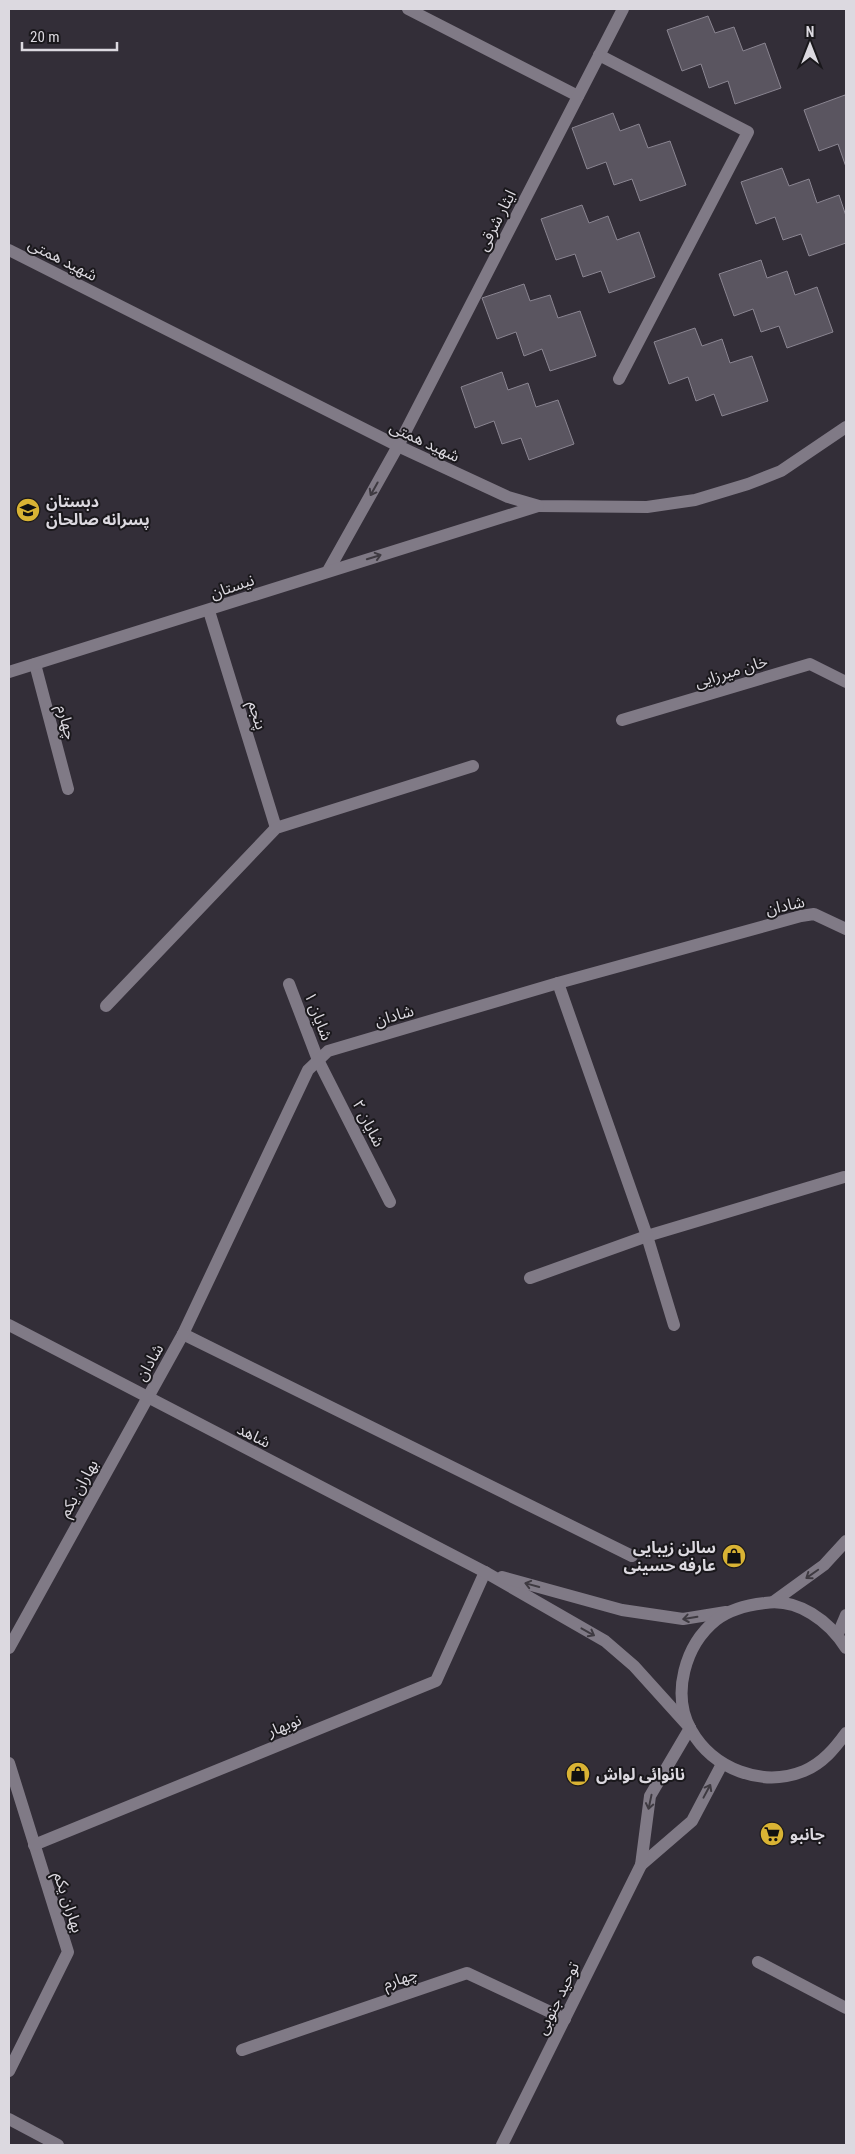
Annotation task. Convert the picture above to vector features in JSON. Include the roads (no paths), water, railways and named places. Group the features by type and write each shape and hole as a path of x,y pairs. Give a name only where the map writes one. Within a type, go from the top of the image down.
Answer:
{"street":[{"path":"408,9 578,96"},
{"name":"ایثار شرقی","path":"398,446 623,9"},
{"path":"599,55 748,132 619,379"},
{"name":"شهید همتی","path":"9,250 398,446 508,497 539,506 646,507 694,500 748,484 781,471 846,428"},
{"path":"328,571 398,446"},
{"name":"نيستان","path":"9,672 209,611 328,571 539,506"},
{"name":"پنجم","path":"209,611 276,828"},
{"name":"چهارم","path":"34,664 68,789"},
{"name":"خان میرزایی","path":"622,720 810,664 846,682"},
{"path":"106,1006 276,828 473,766"},
{"name":"شادان","path":"147,1397 183,1334 308,1070 328,1051 558,983 801,916 814,914 846,929"},
{"path":"558,983 646,1236 674,1325"},
{"name":"شایان ۱","path":"289,984 318,1060"},
{"name":"شایان ۲","path":"318,1060 390,1202"},
{"path":"530,1278 646,1236 844,1177"},
{"name":"شاهد","path":"9,1324 485,1572"},
{"path":"183,1334 632,1556"},
{"name":"بهاران یکم","path":"9,1648 147,1397"},
{"path":"772,1602 824,1565 846,1541"},
{"path":"485,1572 622,1610 682,1619 735,1610"},
{"path":"485,1572 605,1641 634,1666 690,1728 704,1748 722,1764 748,1775 777,1778 805,1770 829,1755 846,1733"},
{"name":"نوبهار","path":"34,1845 436,1681 485,1572"},
{"path":"690,1728 682,1700 683,1670 695,1642 716,1620 742,1606 772,1602 797,1606 819,1618 838,1634 846,1648"},
{"path":"838,1634 846,1615"},
{"name":"توحید جنوبی","path":"502,2145 641,1866 650,1796 690,1728"},
{"name":"بهاران یکم","path":"9,1763 68,1952 9,2070"},
{"name":"توحید جنوبی","path":"641,1866 692,1821 722,1764"},
{"path":"758,1962 846,2008"},
{"name":"چهارم","path":"242,2050 467,1973 565,2019"},
{"path":"9,2119 58,2145"}],"place":[{"name":"دبستان پسرانه صالحان","path":"28,510"},
{"name":"سالن زیبایی عارفه حسینی","path":"734,1556"},
{"name":"نانوائی لواش","path":"578,1774"},
{"name":"جانبو","path":"772,1834"}]}
